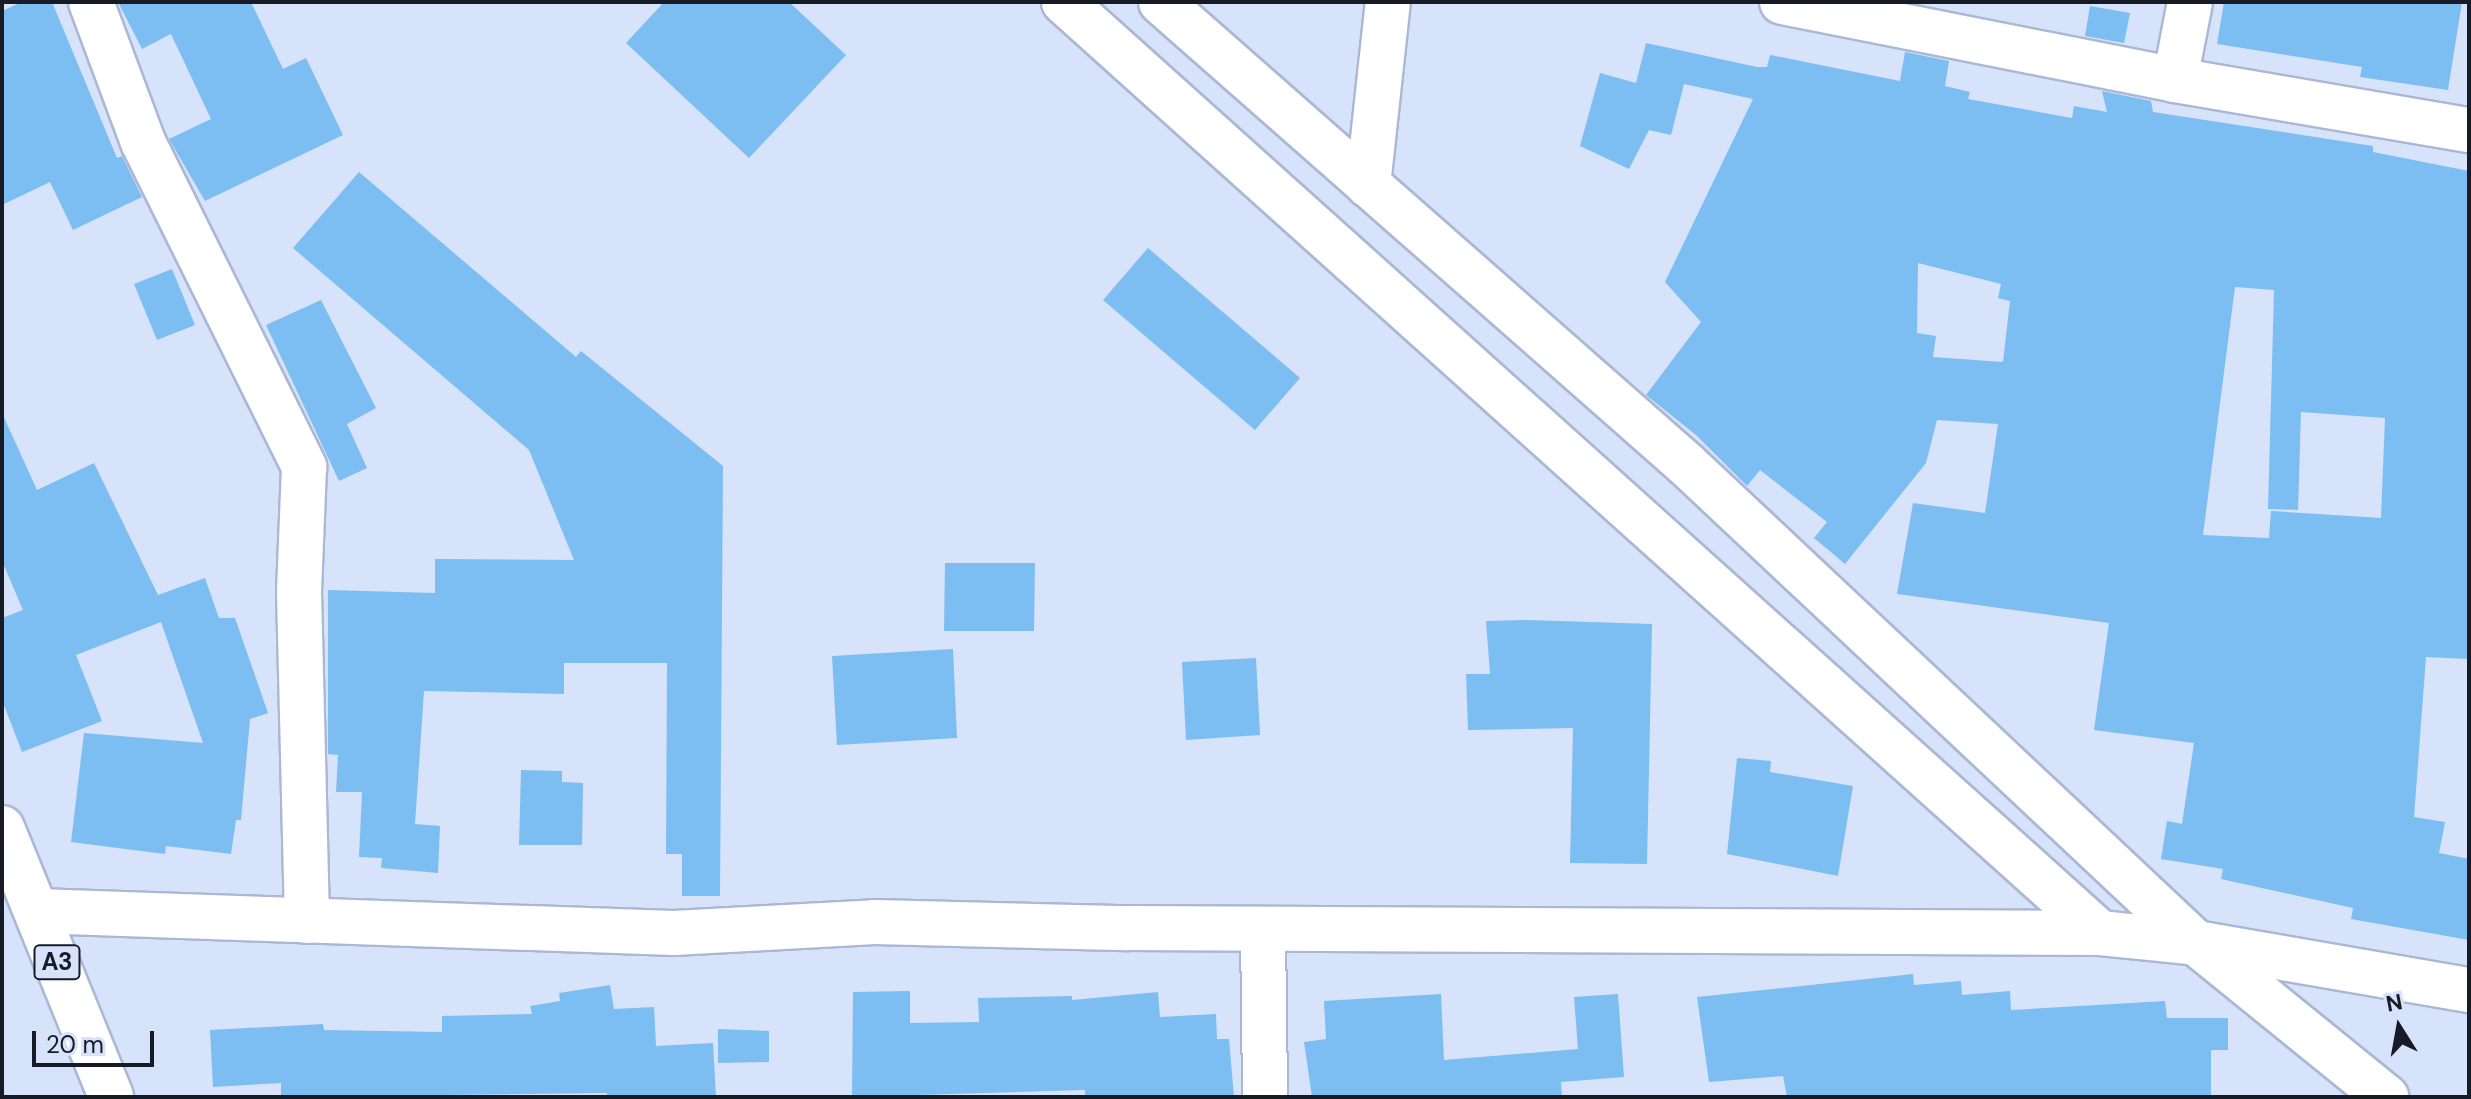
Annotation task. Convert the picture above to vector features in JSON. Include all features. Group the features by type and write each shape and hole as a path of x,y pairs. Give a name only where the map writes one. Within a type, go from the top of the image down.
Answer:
{"main road":[{"path":"91,2 143,142 304,467 299,592 307,921"},
{"path":"1064,2 2100,933"},
{"path":"1161,2 1686,464 2196,943 2386,1097"},
{"path":"1368,185 1388,2"},
{"path":"1782,2 2175,80 2469,130"},
{"path":"2175,80 2190,2"},
{"name":"A3","path":"2,828 20,911 111,1097"},
{"path":"20,911 674,933 875,922 1263,929 2100,933 2196,943 2469,990"},
{"path":"1263,929 1265,1097"}],"building":[{"path":"22,2 52,2 117,158 122,156 142,197 73,230 50,182 2,205 2,11"},
{"path":"118,2 251,2 283,69 306,58 343,135 205,201 169,139 211,119 171,34 142,49"},
{"path":"664,2 789,2 846,55 749,158 626,43"},
{"path":"2224,2 2462,2 2448,90 2360,77 2362,67 2217,44"},
{"path":"2090,6 2130,13 2124,43 2085,36"},
{"path":"1646,43 1757,67 1767,67 1770,55 1900,81 1905,52 1949,61 1945,86 1970,92 1968,99 2072,118 2074,106 2107,112 2102,91 2151,101 2153,112 2373,146 2373,152 2469,171 2469,659 2426,657 2414,817 2445,822 2439,853 2469,859 2469,940 2351,919 2353,908 2221,879 2223,869 2161,859 2167,821 2182,824 2194,743 2094,730 2109,623 1897,594 1913,503 1985,513 1998,424 1937,420 1926,463 1845,564 1814,538 1827,522 1760,470 1747,486 1696,435 1646,395 1701,322 1665,282 1753,99 1684,84 1671,135 1649,130 1629,169 1580,146 1600,73 1636,83","holes":["1918,263 2001,284 1998,298 2010,301 2003,362 1933,357 1936,336 1917,333","2235,287 2274,290 2268,509 2298,510 2301,412 2385,418 2381,518 2271,511 2269,538 2203,535"]},
{"path":"359,172 576,357 581,351 723,466 720,896 682,896 682,854 666,854 667,663 564,663 564,694 424,691 415,824 440,826 438,873 381,868 382,858 359,857 362,792 336,792 338,755 328,754 328,590 435,593 435,559 574,560 529,450 293,248"},
{"path":"1148,248 1300,378 1255,430 1103,300"},
{"path":"172,269 195,325 157,340 134,284"},
{"path":"321,300 376,408 347,424 367,468 339,481 266,325"},
{"path":"2,413 37,490 94,463 158,595 205,578 219,618 235,618 268,713 250,719 241,820 236,820 231,854 166,846 165,854 71,842 84,733 203,743 161,622 76,655 102,721 22,752 2,700 2,618 23,610 2,561"},
{"path":"945,563 1035,563 1034,631 944,631"},
{"path":"1486,621 1652,624 1647,864 1570,863 1573,728 1468,730 1466,674 1490,674"},
{"path":"953,649 957,738 837,745 832,656"},
{"path":"1256,658 1260,735 1186,740 1182,662"},
{"path":"1737,758 1771,761 1770,772 1853,786 1838,876 1727,854"},
{"path":"521,770 562,771 562,782 583,783 582,845 519,845"},
{"path":"1913,974 1914,985 1961,981 1962,995 2010,991 2011,1010 2165,1001 2167,1018 2228,1018 2228,1050 2211,1050 2211,1097 1787,1097 1783,1076 1709,1082 1697,997"},
{"path":"610,985 614,1009 654,1007 656,1046 713,1043 716,1097 607,1097 607,1093 281,1097 281,1083 213,1087 210,1030 323,1024 324,1030 442,1032 442,1016 532,1014 530,1006 560,1001 559,993"},
{"path":"910,991 910,1023 979,1022 978,998 1072,996 1072,1000 1158,992 1160,1017 1216,1014 1217,1039 1229,1039 1234,1097 1085,1097 1085,1090 852,1097 853,992"},
{"path":"1441,994 1444,1060 1578,1049 1574,997 1618,994 1624,1077 1561,1082 1562,1097 1312,1097 1304,1042 1326,1039 1324,1001"},
{"path":"718,1029 769,1031 769,1062 718,1063"}]}
